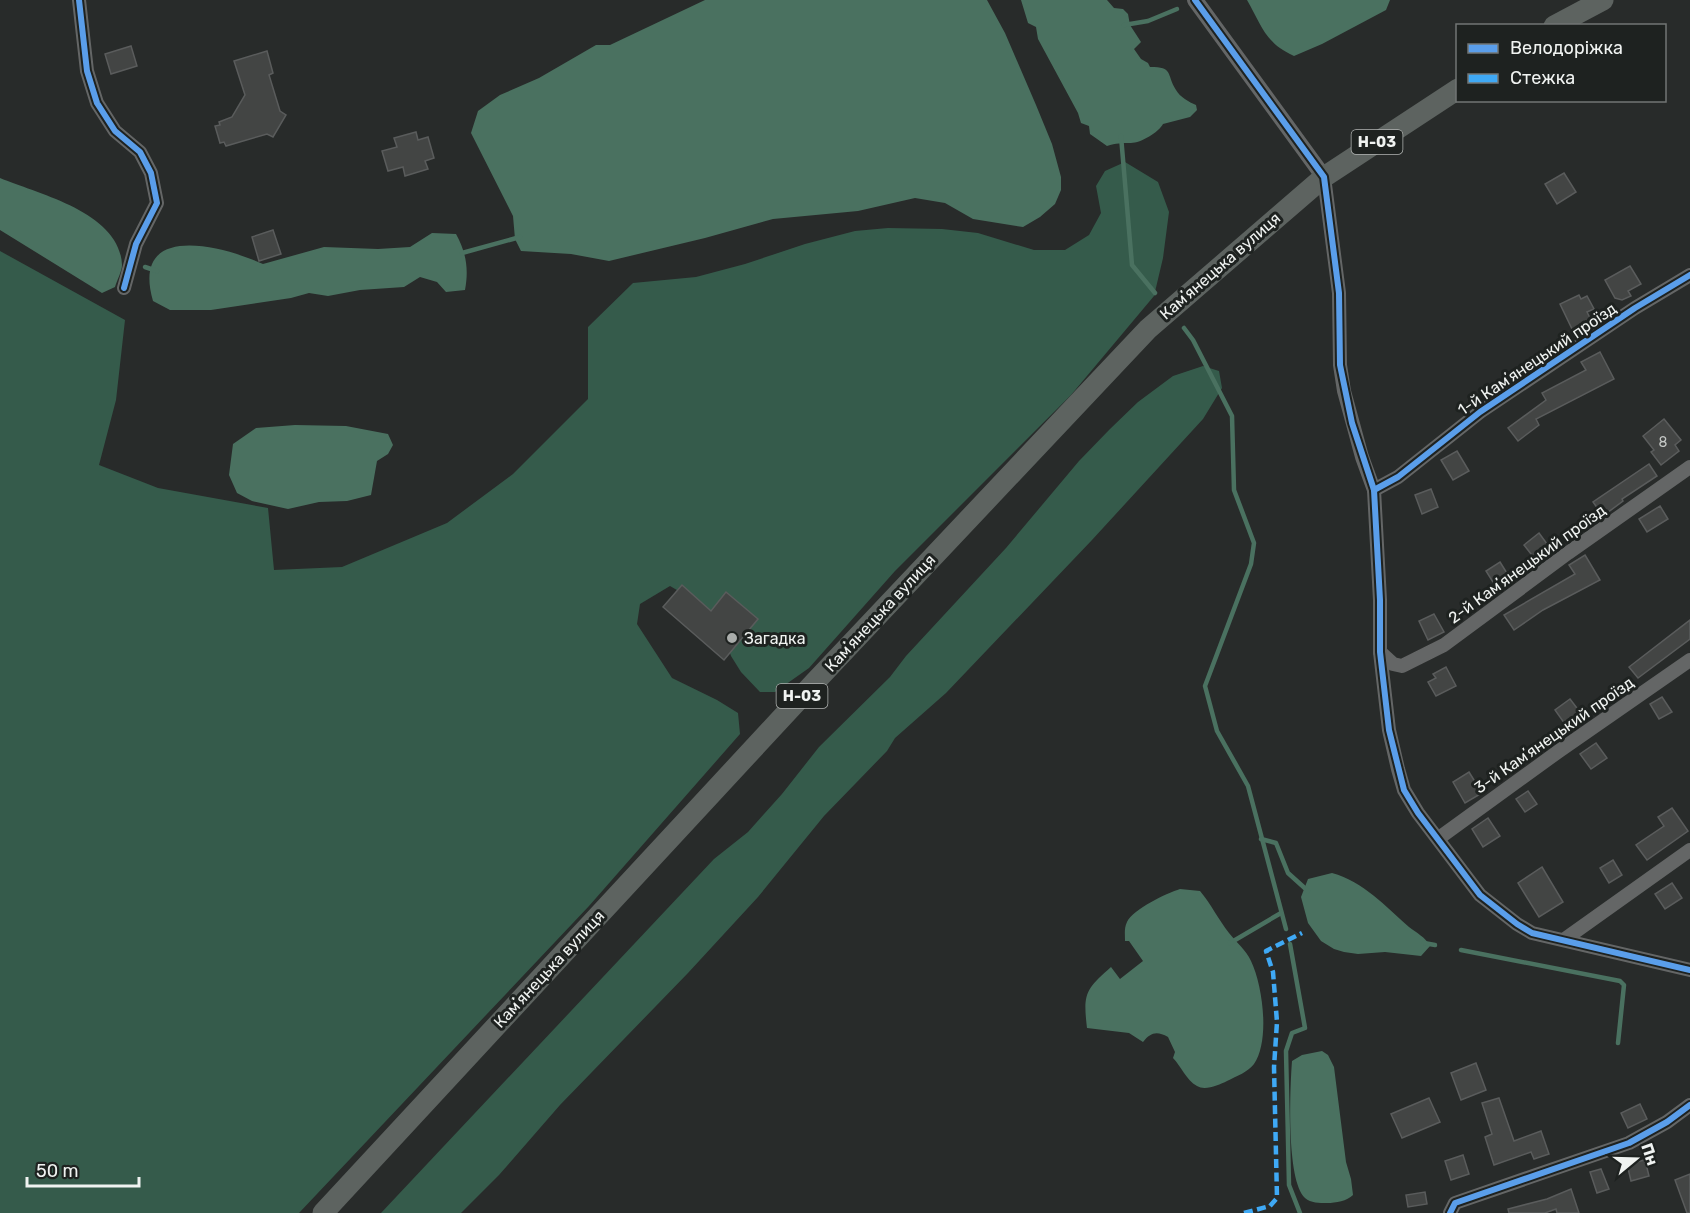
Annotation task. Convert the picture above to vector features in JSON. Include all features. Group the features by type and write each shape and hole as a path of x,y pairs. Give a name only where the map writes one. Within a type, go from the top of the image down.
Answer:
{"main road":[{"path":"1558,24 1603,0"},
{"name":"Камʼянецька вулиця","path":"323,1213 814,683 1148,329 1324,177 1456,90"}],"street":[{"path":"79,0 87,71 97,103 115,131 140,152 151,173 157,203 136,244 124,288"},
{"path":"1195,0 1324,177 1339,293 1340,365 1344,391 1362,457 1374,490 1380,600 1380,652 1389,730 1404,790 1418,813 1480,895 1532,933 1690,970"},
{"name":"1-й Камʼянецький проїзд","path":"1374,490 1398,477 1480,412 1635,308 1690,275"},
{"name":"2-й Камʼянецький проїзд","path":"1380,652 1393,664 1402,666 1444,645 1568,553 1690,467"},
{"name":"3-й Камʼянецький проїзд","path":"1438,838 1690,660"},
{"path":"1565,939 1690,850"},
{"path":"1450,1213 1455,1203 1629,1143 1667,1122 1690,1105"}],"shaded area":[{"path":"705,0 987,0 1005,33 1052,144 1061,177 1061,190 1055,204 1040,217 1023,227 973,219 945,203 915,198 858,211 773,219 609,261 571,254 521,251 515,239 513,216 471,133 478,111 500,95 539,78 596,45 610,45"},
{"path":"1021,0 1107,0 1114,8 1123,9 1128,14 1130,25 1141,42 1134,49 1141,59 1150,67 1166,70 1178,93 1196,105 1197,110 1190,117 1163,124 1154,134 1140,141 1107,146 1090,134 1089,126 1081,123 1078,113 1038,39 1036,27 1028,23"},
{"path":"1247,0 1390,0 1386,10 1294,56 1270,39"},
{"path":"1125,162 1158,182 1169,212 1163,258 1154,296 1071,395 895,571 809,668 775,692 760,692 741,672 731,656 721,627 694,600 670,586 640,604 637,624 672,678 738,713 740,734 589,906 299,1213 0,1213 0,251 125,320 116,400 99,465 158,488 268,508 274,570 342,567 447,523 513,474 588,399 588,327 633,283 696,277 855,231 888,228 942,229 978,233 1034,250 1065,250 1089,235 1101,213 1096,186 1105,171"},
{"path":"0,178 74,208 93,218 107,231 118,247 122,265 115,287 102,293 0,230"},
{"path":"432,233 456,234 466,261 465,290 446,292 437,282 420,277 404,287 360,290 328,296 309,293 291,298 211,310 170,310 153,301 149,276 155,259 167,249 184,246 205,247 226,251 263,264 324,247 378,249 410,247"},
{"path":"1203,366 1219,371 1222,388 1203,419 1092,540 946,693 895,738 887,751 824,816 758,897 560,1105 499,1175 461,1213 381,1213 714,859 748,832 819,747 890,677 906,656 1006,548 1079,461 1110,429 1138,402 1173,376"},
{"path":"295,425 346,426 388,434 393,445 388,454 377,461 371,495 347,501 319,502 288,509 252,501 237,493 229,475 233,444 256,428"},
{"path":"1332,873 1354,882 1374,896 1430,946 1421,956 1385,952 1358,954 1334,949 1321,941 1308,923 1301,897 1308,879"},
{"path":"1180,889 1200,891 1225,928 1249,957 1259,984 1263,1028 1259,1054 1249,1069 1208,1088 1197,1086 1187,1077 1173,1058 1175,1052 1168,1037 1154,1034 1143,1042 1129,1033 1087,1028 1086,1000 1096,981 1111,967 1120,979 1143,961 1129,941 1125,941 1125,929 1130,917 1159,898"},
{"path":"1322,1051 1328,1055 1334,1067 1346,1162 1353,1195 1345,1200 1330,1203 1318,1203 1305,1198 1299,1188 1292,1154 1292,1061 1302,1055"}],"building":[{"path":"131,46 137,66 111,74 105,54"},
{"path":"267,51 273,73 269,75 280,111 286,115 273,137 267,134 226,146 224,142 220,143 215,126 232,117 245,95 234,61"},
{"path":"416,132 418,140 428,137 434,158 425,161 428,169 405,176 403,167 388,171 382,151 397,147 394,138"},
{"path":"1564,173 1576,192 1557,204 1545,184"},
{"path":"273,230 281,254 259,261 252,237"},
{"path":"1630,266 1641,284 1628,291 1631,296 1622,300 1615,298 1605,280"},
{"path":"1579,295 1581,299 1587,296 1594,309 1587,312 1592,322 1573,331 1560,304"},
{"path":"1600,352 1614,379 1536,419 1539,425 1518,441 1508,428 1546,400 1542,393 1586,370 1581,362"},
{"path":"1664,419 1681,440 1675,445 1679,451 1661,465 1651,452 1654,450 1643,436"},
{"path":"1457,451 1469,471 1453,480 1441,460"},
{"path":"1649,464 1657,476 1622,499 1623,501 1603,516 1593,502"},
{"path":"1431,489 1438,507 1422,514 1415,495"},
{"path":"1660,506 1668,519 1647,532 1639,519"},
{"path":"1539,533 1553,552 1538,563 1524,545"},
{"path":"1585,555 1600,580 1543,610 1514,630 1504,615 1575,574 1569,565"},
{"path":"1500,562 1510,578 1496,587 1486,571"},
{"path":"682,585 711,611 726,592 758,619 724,660 663,607"},
{"path":"1434,614 1444,632 1428,640 1419,621"},
{"path":"1690,620 1690,639 1638,678 1629,667"},
{"path":"1446,667 1456,686 1436,696 1428,682 1436,678 1433,674"},
{"path":"1662,697 1672,712 1659,719 1650,704"},
{"path":"1570,699 1583,716 1567,727 1555,710"},
{"path":"1596,743 1607,758 1591,769 1580,754"},
{"path":"1469,772 1482,793 1465,803 1453,782"},
{"path":"1528,791 1537,804 1525,812 1516,799"},
{"path":"1672,808 1688,831 1647,860 1636,845 1664,826 1658,817"},
{"path":"1488,818 1500,836 1483,847 1472,829"},
{"path":"1613,860 1622,875 1609,883 1600,868"},
{"path":"1542,867 1563,902 1539,917 1518,883"},
{"path":"1672,883 1682,898 1665,909 1655,894"},
{"path":"1476,1063 1486,1090 1461,1100 1451,1073"},
{"path":"1429,1098 1440,1122 1402,1138 1391,1114"},
{"path":"1499,1098 1514,1141 1541,1131 1549,1154 1534,1159 1531,1152 1494,1165 1485,1137 1492,1134 1482,1103"},
{"path":"1640,1104 1647,1119 1628,1128 1621,1113"},
{"path":"1463,1155 1469,1174 1451,1180 1445,1161"},
{"path":"1645,1160 1649,1176 1631,1181 1627,1164"},
{"path":"1601,1169 1609,1189 1597,1193 1590,1172"},
{"path":"1690,1174 1690,1213 1687,1213 1675,1180"},
{"path":"1571,1189 1579,1213 1557,1213 1556,1209 1545,1213 1509,1213 1508,1209 1547,1199"},
{"path":"1425,1192 1427,1204 1408,1207 1406,1195"}],"waterway":[{"path":"1124,25 1148,21 1177,9"},
{"path":"1121,136 1132,265 1155,293"},
{"path":"462,253 520,237"},
{"path":"145,267 157,271"},
{"path":"1184,328 1193,340 1232,416 1234,490 1254,543 1251,564 1205,686 1217,731 1248,786 1286,929"},
{"path":"1261,839 1276,843 1288,873 1308,891"},
{"path":"1230,943 1281,913"},
{"path":"1424,943 1435,945"},
{"path":"1290,944 1305,1028 1292,1033 1286,1051 1289,1185 1300,1213"},
{"path":"1461,950 1620,981 1624,985 1618,1043"}],"marked path":[{"path":"1244,1213 1270,1206 1277,1198 1274,1067 1277,1022 1273,972 1266,951 1302,933"}],"cycle path":[{"path":"79,0 87,71 97,103 115,131 140,152 151,173 157,203 136,244 124,288"},
{"path":"1195,0 1324,177 1339,293 1340,365 1352,423 1374,490 1380,600 1380,652 1389,730 1404,790 1418,813 1480,895 1517,924 1532,933 1690,970"},
{"path":"1374,490 1398,477 1480,412 1635,308 1690,275"},
{"path":"1450,1213 1455,1203 1629,1143 1667,1122 1690,1105"}],"place":[{"name":"Загадка","path":"732,638"}]}
